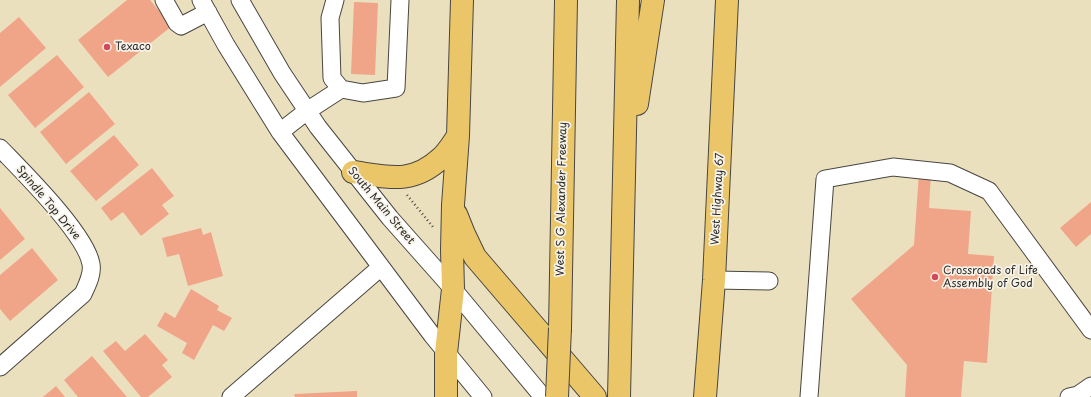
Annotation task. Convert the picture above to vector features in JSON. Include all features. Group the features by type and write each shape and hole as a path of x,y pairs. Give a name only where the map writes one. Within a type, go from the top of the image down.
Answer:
{"main road":[{"path":"446,397 446,353 453,290 453,205 458,136 462,0"},
{"name":"West S G Alexander Freeway","path":"558,397 566,0"},
{"path":"619,393 628,0"},
{"path":"623,200 653,0"},
{"name":"West Highway 67","path":"705,397 714,280 727,0"},
{"path":"353,172 394,178 412,176 424,171 442,157 458,136"},
{"path":"453,205 464,234 475,256 595,397"}],"street":[{"path":"164,0 180,26 204,6 226,45 280,132 446,353 483,397"},
{"name":"South Main Street","path":"240,0 282,73 318,127 390,218 543,397"},
{"path":"335,0 330,18 332,78 341,89 363,93 396,88 400,0"},
{"path":"280,132 307,110 341,89"},
{"name":"Spindle Top Drive","path":"0,148 36,186 70,227 86,251 91,265 89,280 83,294 73,304 3,358"},
{"path":"809,397 825,179 893,167 950,173 989,191 1091,330"},
{"path":"231,397 381,267"},
{"path":"714,280 769,281"},
{"path":"1069,397 1078,395 1091,386"}],"path":[{"path":"403,190 433,227"}],"building":[{"path":"127,0 150,0 172,26 108,77 78,40"},
{"path":"354,2 378,3 375,75 351,74"},
{"path":"19,17 46,48 0,87 0,33"},
{"path":"57,55 84,87 35,128 8,95"},
{"path":"89,92 115,124 66,164 40,132"},
{"path":"114,135 139,165 96,201 70,171"},
{"path":"152,168 174,196 162,205 169,214 141,236 123,212 111,221 101,208"},
{"name":"Crossroads of Life Assembly of God","path":"919,172 931,173 929,208 971,211 968,254 994,256 987,363 964,361 961,397 905,397 907,365 851,299 914,245"},
{"path":"1091,202 1091,234 1076,247 1060,228"},
{"path":"0,208 25,239 0,260"},
{"path":"201,228 203,235 211,232 223,276 188,286 179,254 167,257 162,238"},
{"path":"32,248 58,280 10,321 0,309 0,275"},
{"path":"191,289 219,306 217,310 232,318 224,331 213,325 194,360 182,353 187,343 157,326 165,312 175,318"},
{"path":"145,334 168,360 162,365 172,377 148,397 141,397 103,351 116,341 125,351"},
{"path":"92,356 127,397 78,397 64,380"},
{"path":"56,386 65,397 43,397"},
{"path":"357,391 357,397 295,397 294,394"}],"place":[{"name":"Texaco","path":"107,47"},
{"name":"Crossroads of Life Assembly of God","path":"935,277"}]}
